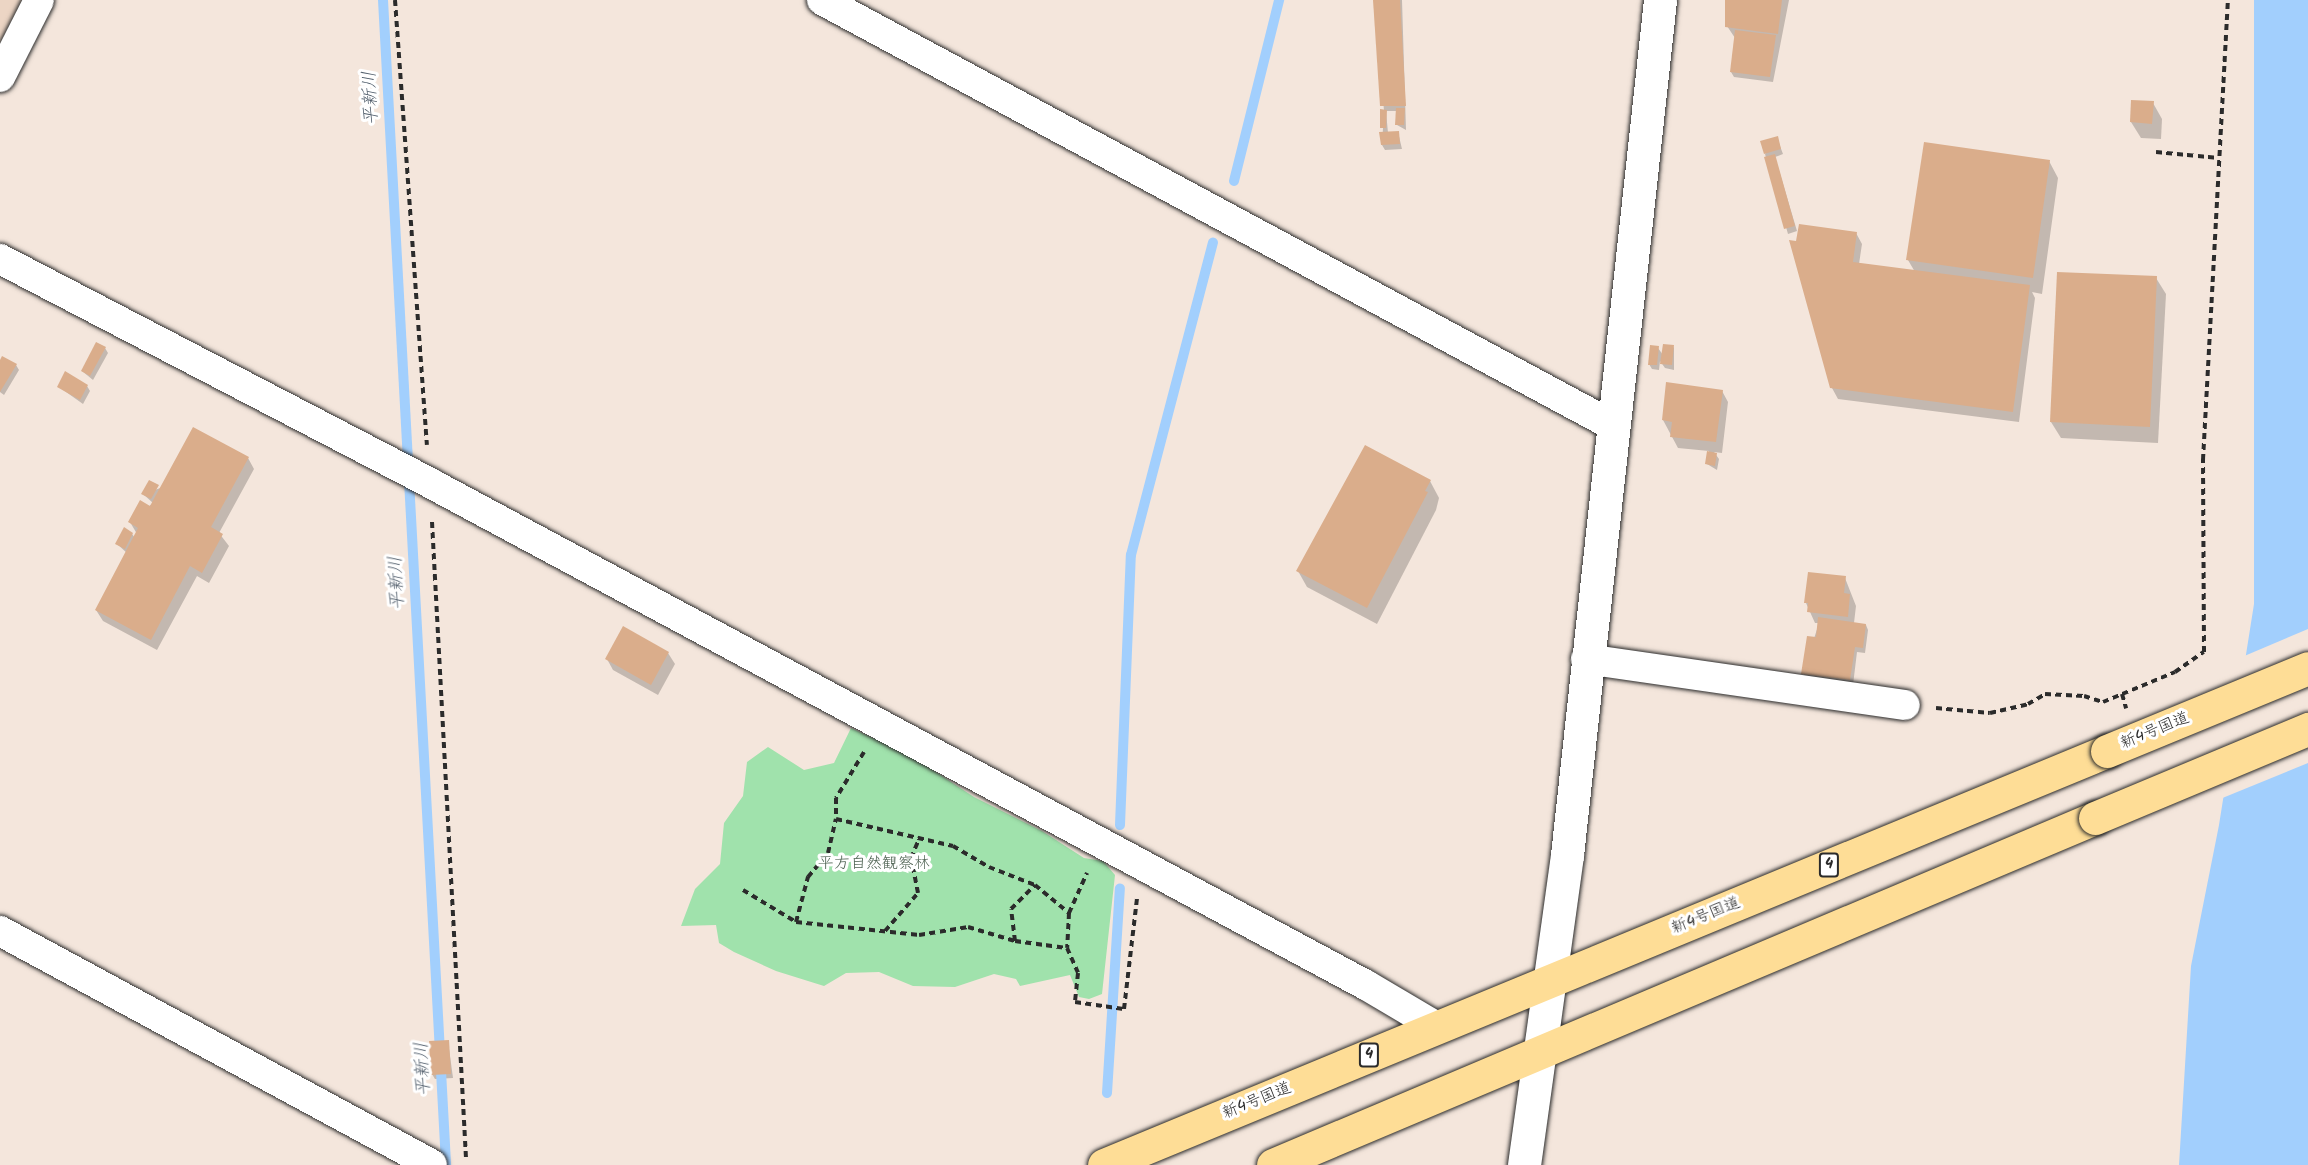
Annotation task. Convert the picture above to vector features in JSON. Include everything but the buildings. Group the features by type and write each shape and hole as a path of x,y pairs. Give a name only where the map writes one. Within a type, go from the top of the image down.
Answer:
{"highway":[{"name":"新4号国道","path":"1104,1165 2308,668"},
{"path":"1273,1165 1543,1049 2308,729"}],"street":[{"path":"0,77 39,0"},
{"path":"822,0 1612,425"},
{"path":"1524,1165 1543,1049 1660,0"},
{"path":"0,259 412,474 1140,866 1366,985 1437,1028"},
{"path":"1586,659 1905,705"},
{"path":"0,931 427,1162"}],"path":[{"path":"395,0 412,474 466,1165"},
{"path":"1905,705 1990,712 2028,704 2045,694 2084,696 2103,702 2175,672 2204,652 2203,460 2228,0"},
{"path":"2156,152 2219,158"},
{"path":"796,922 808,877 828,853 836,819 836,798 879,725"},
{"path":"836,819 953,846 989,867 1035,885 1069,913"},
{"path":"884,931 918,893 911,858 920,837"},
{"path":"1098,843 1069,913 1067,948 1078,974 1075,1002 1124,1009 1140,866"},
{"path":"1015,941 1011,909 1035,885"},
{"path":"744,890 796,922 919,935 968,927 1015,941 1067,948"}],"shaded area":[{"path":"0,0 22,0 0,42"}],"green space":[{"name":"平方自然観察林","path":"851,728 910,755 974,797 1042,831 1084,858 1103,861 1115,875 1102,994 1089,999 1079,997 1070,975 1020,986 1016,979 994,974 955,987 913,986 879,972 846,973 824,986 776,971 734,952 719,943 716,925 681,926 695,889 720,864 724,823 743,796 747,762 768,747 804,770 834,763"}],"water":[{"path":"2254,0 2308,0 2308,1165 2179,1165 2191,966 2219,825 2254,604"}],"pier":[{"path":"2308,629 2308,763 2220,799 2242,657"}],"waterway":[{"name":"平新川","path":"383,0 446,1165"},
{"path":"1234,181 1279,0"},
{"path":"1120,825 1131,555 1213,243"},
{"path":"1107,1093 1120,888"}]}
